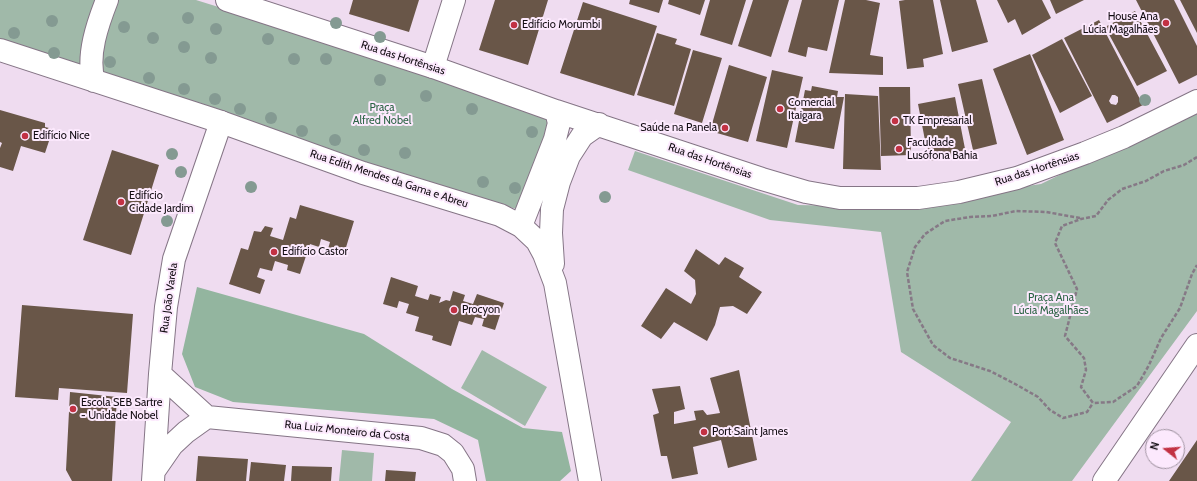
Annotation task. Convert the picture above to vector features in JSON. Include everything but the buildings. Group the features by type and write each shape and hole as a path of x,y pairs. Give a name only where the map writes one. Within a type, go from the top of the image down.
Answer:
{"street":[{"path":"94,81 92,73 92,56 96,35 107,0"},
{"name":"Rua das Hortênsias","path":"227,0 433,67 556,111 762,178 806,192 840,198 918,198 959,192 1017,178 1124,137 1197,101"},
{"path":"433,67 454,0"},
{"name":"Rua Edith Mendes da Gama e Abreu","path":"0,50 221,122 363,173 500,215 521,226 537,241 544,254 555,283 590,481"},
{"path":"521,226 555,139 558,123 556,111"},
{"name":"Rua João Varela","path":"154,476 160,374 166,307 174,259 221,122"},
{"path":"555,283 551,233 552,209 559,182 569,156 582,136 599,124"},
{"path":"1104,481 1197,345"},
{"path":"154,476 172,445 186,432 207,417 160,374"},
{"name":"Rua Luiz Monteiro da Costa","path":"207,417 421,438 442,445 453,453 463,469 465,481"}],"path":[{"path":"1093,403 1081,386 1086,370 1084,358 1065,336 1077,289 1055,243 1062,226 1081,219 1096,216 1108,200 1122,189 1146,181 1164,171 1184,165 1197,157"},
{"path":"1081,219 1046,212 1016,211 992,216 970,217 946,221 925,234 915,247 906,272 913,309 933,345 950,358 990,371 1018,384 1038,397 1050,410 1063,418 1087,412 1093,403"},
{"path":"1093,403 1114,402 1137,386 1149,365 1161,338 1180,308 1189,280 1197,265"}],"green space":[{"name":"Praça Alfred Nobel","path":"0,0 196,0 530,104 554,122 520,210 365,166 0,44"},
{"name":"Praça Ana Lúcia Magalhães","path":"1197,108 1197,311 1072,481 971,481 1011,422 901,352 881,232 770,220 628,170 635,151 798,205 886,207 1041,184"},
{"path":"197,287 364,334 452,389 523,428 562,432 571,471 560,481 486,481 478,440 434,419 233,402 195,387 182,354"},
{"path":"482,350 547,387 525,426 461,388"},
{"path":"342,450 374,453 372,481 339,481"}],"place":[{"name":"House Ana Lúcia Magalhães","path":"1166,23"},
{"name":"Edifício Morumbi","path":"514,25"},
{"name":"Comercial Itaigara","path":"780,109"},
{"name":"TK Empresarial","path":"895,121"},
{"name":"Saúde na Panela","path":"725,128"},
{"name":"Edifício Nice","path":"25,136"},
{"name":"Faculdade Lusófona Bahia","path":"899,149"},
{"name":"Edifício Cidade Jardim","path":"121,202"},
{"name":"Edifício Castor","path":"274,252"},
{"name":"Procyon","path":"454,310"},
{"name":"Escola SEB Sartre - Unidade Nobel","path":"73,409"},
{"name":"Port Saint James","path":"704,432"}]}
